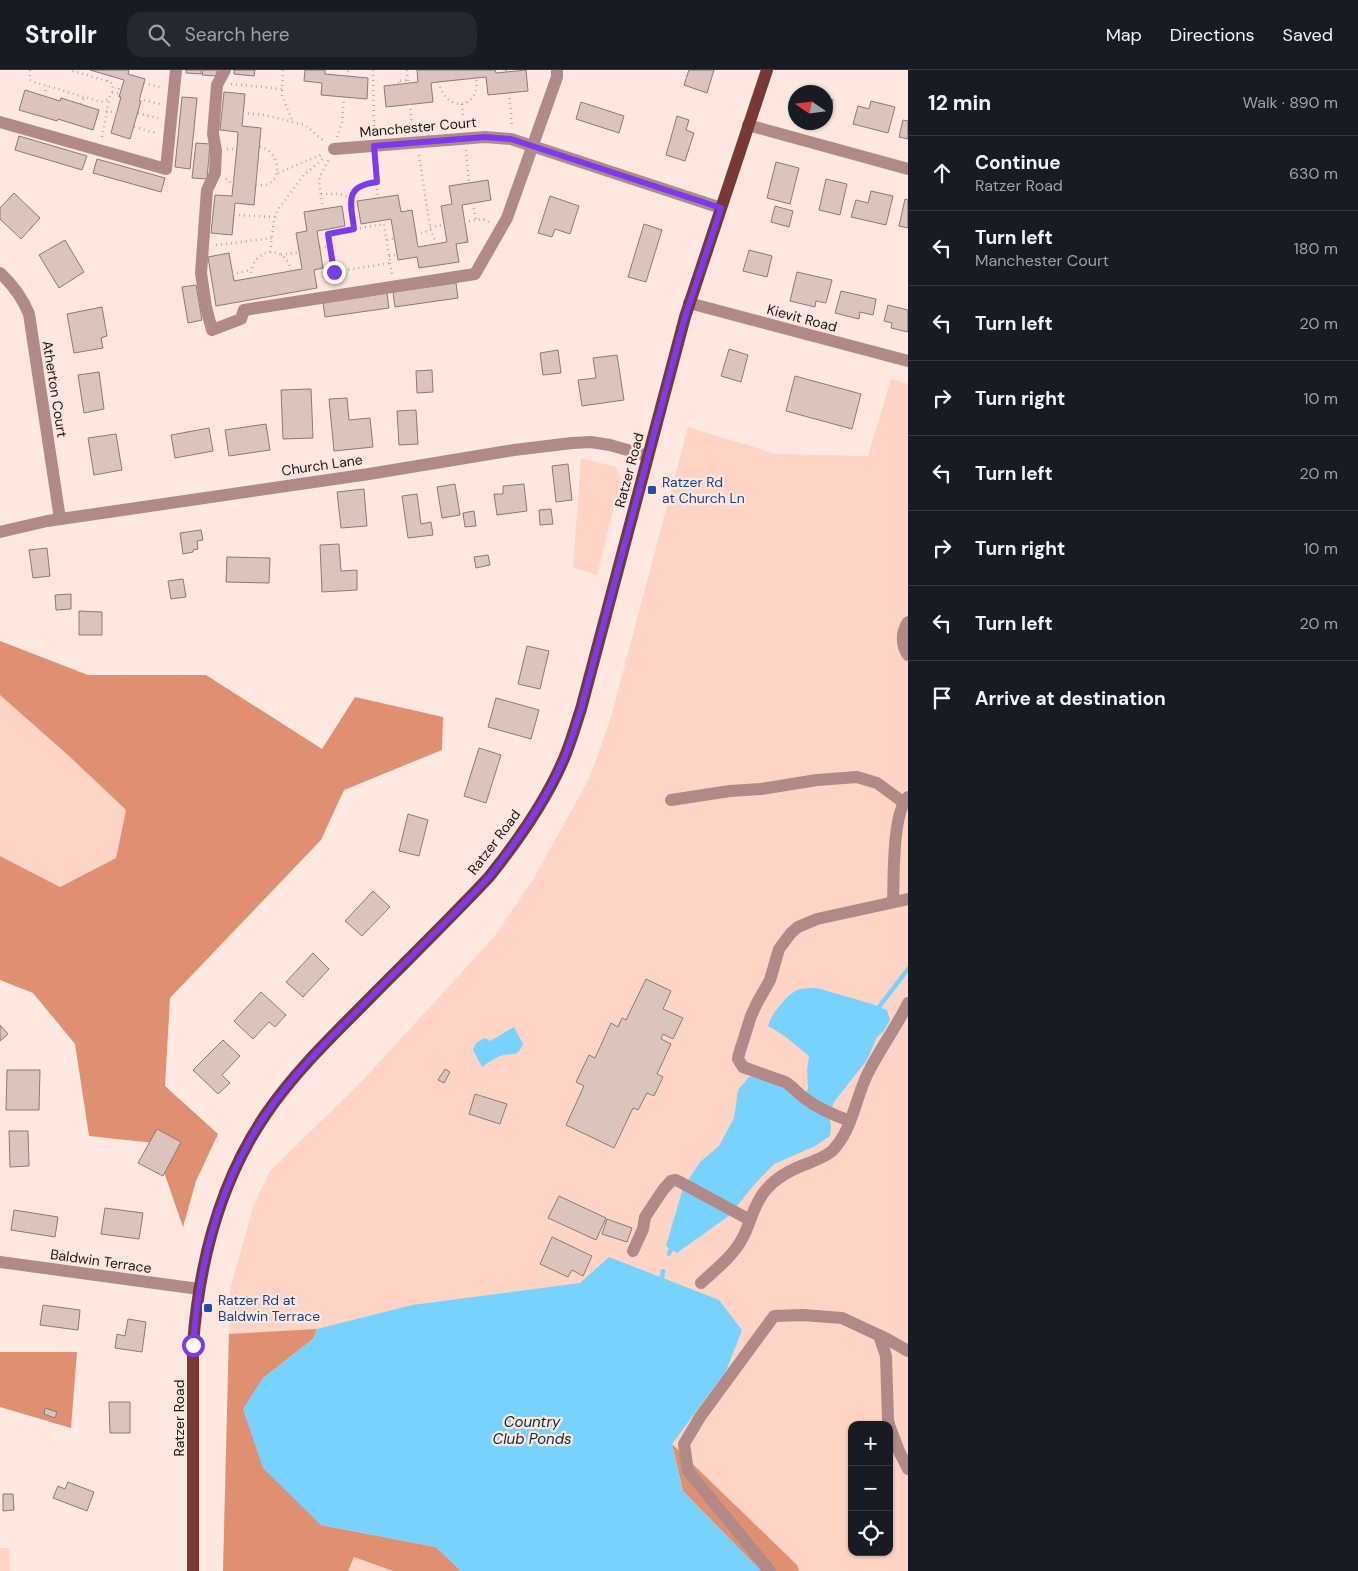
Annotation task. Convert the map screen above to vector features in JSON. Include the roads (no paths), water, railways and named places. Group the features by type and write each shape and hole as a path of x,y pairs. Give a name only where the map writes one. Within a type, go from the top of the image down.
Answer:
{"main road":[{"name":"Ratzer Road","path":"193,1571 193,1345 199,1289 208,1243 225,1192 266,1114 303,1067 489,877 508,852 551,786 562,764 581,709 689,303 766,70"}],"street":[{"path":"0,122 166,169 176,70"},
{"path":"225,70 217,85 213,134 216,150 215,173 207,190 201,273 212,330 241,319 244,310 475,274 507,218 557,77 557,70"},
{"path":"748,125 908,169"},
{"name":"Manchester Court","path":"334,149 465,138 490,137 511,139 721,208"},
{"name":"Atherton Court","path":"0,272 23,299 29,314 60,519"},
{"name":"Kievit Road","path":"689,303 908,362"},
{"name":"Church Lane","path":"0,532 60,519 369,474 514,450 572,443 591,442 610,445 648,456"},
{"path":"908,622 905,627 903,645 908,655"},
{"path":"671,800 817,780 857,777 877,783 906,800 896,833 894,902"},
{"path":"850,1122 830,1114 803,1097 791,1085 742,1067 738,1059 751,1016 770,980 779,949 791,933 805,922 908,899"},
{"path":"701,1283 742,1240 753,1210 765,1191 778,1178 788,1172 825,1157 838,1144 850,1122 868,1074 908,1003"},
{"path":"633,1251 643,1229 645,1217 671,1181 676,1180 750,1220"},
{"name":"Baldwin Terrace","path":"0,1262 199,1289"},
{"path":"770,1571 688,1471 684,1444 700,1416 774,1316 803,1314 842,1318 908,1351"},
{"path":"879,1335 886,1356 888,1421"},
{"path":"893,1437 908,1469"}],"water":[{"path":"817,988 887,1010 890,1020 883,1032 877,1037 867,1060 834,1102 829,1117 831,1126 830,1136 815,1146 774,1164 753,1186 730,1215 677,1253 666,1246 683,1188 700,1162 719,1146 734,1118 738,1090 749,1077 756,1076 803,1097 808,1089 807,1069 809,1056 783,1035 768,1026 776,1011 793,993 797,990"},
{"path":"514,1027 523,1044 519,1051 515,1054 498,1057 482,1067 473,1050 476,1043 485,1038 490,1041"},
{"name":"Country Club Ponds","path":"609,1257 719,1300 742,1330 726,1371 672,1444 683,1491 761,1571 461,1571 436,1547 321,1525 263,1468 243,1409 262,1379 313,1339 317,1329 412,1305 580,1283"}],"waterway":[{"path":"879,1007 908,969"},
{"path":"669,1254 671,1249"},
{"path":"662,1277 663,1271"}],"place":[{"name":"Ratzer Rd at Church Ln","path":"652,490"},
{"name":"Ratzer Rd at Baldwin Terrace","path":"208,1308"}]}
